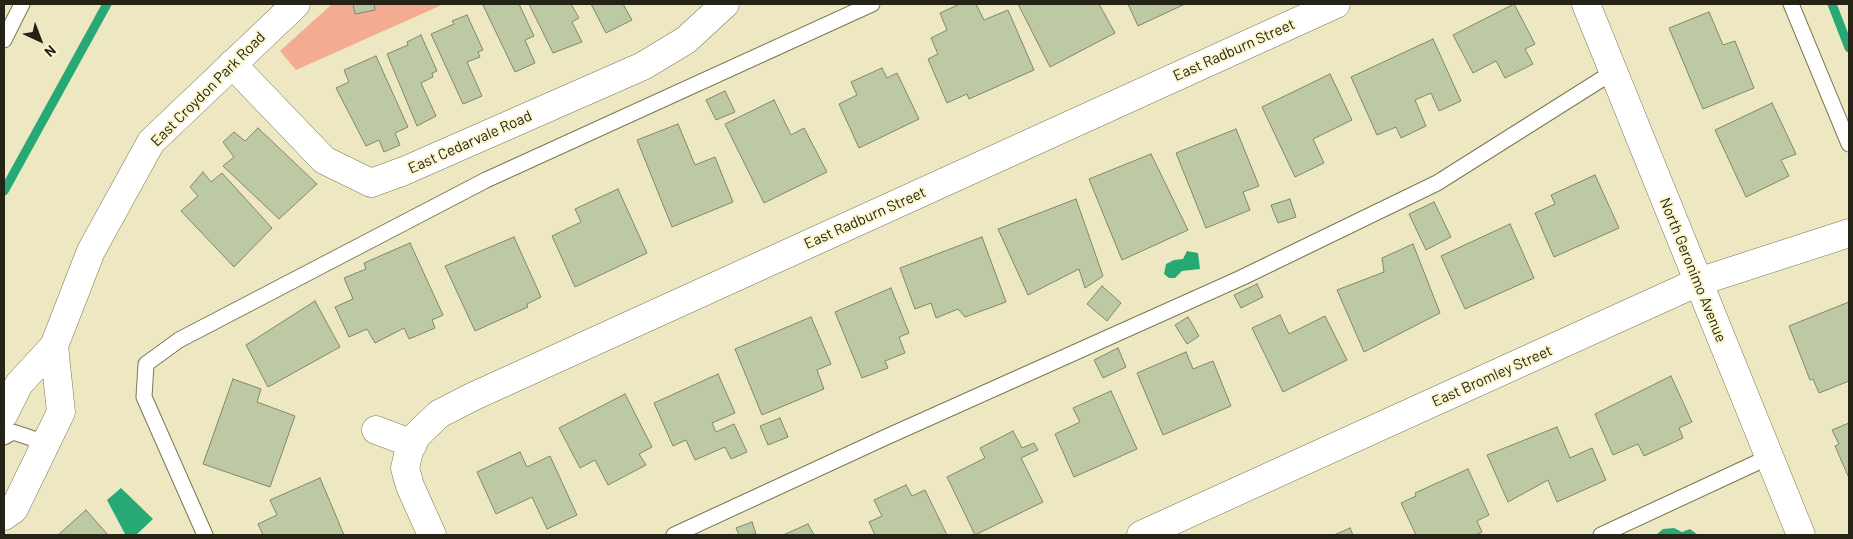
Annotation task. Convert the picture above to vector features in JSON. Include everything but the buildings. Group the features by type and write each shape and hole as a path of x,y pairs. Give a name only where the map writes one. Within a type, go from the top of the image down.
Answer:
{"street":[{"name":"East Croydon Park Road","path":"4,414 19,384 54,346 91,251 151,142 296,4"},
{"name":"East Cedarvale Road","path":"232,64 324,160 371,182 404,171 643,66 686,40 724,4"},
{"name":"East Radburn Street","path":"411,447 417,435 439,414 472,397 1336,4"},
{"name":"North Geronimo Avenue","path":"1586,4 1801,535"},
{"name":"East Bromley Street","path":"1141,535 1698,282 1849,233"},
{"name":"East Croydon Park Road","path":"4,516 14,509 61,412 54,346"},
{"path":"376,430 411,447 405,468 410,486 432,535"}],"lane":[{"path":"4,40 9,21 22,4"},
{"path":"205,535 144,397 146,364 178,340 486,180 872,4"},
{"path":"1791,4 1849,144"},
{"path":"674,535 884,438 1241,278 1437,183 1612,72"},
{"path":"4,437 13,432 34,439 40,454"},
{"path":"1601,535 1768,457"}],"shaded area":[{"path":"332,4 444,4 296,70 280,51"},
{"path":"1187,251 1198,253 1200,269 1182,271 1175,278 1169,278 1164,274 1166,264 1174,260 1183,259"},
{"path":"121,488 153,519 136,535 125,534 107,500"},
{"path":"1674,528 1682,532 1690,529 1698,535 1656,535 1663,529"}],"waterway":[{"path":"4,191 107,4"},
{"path":"1832,4 1849,48"}]}
